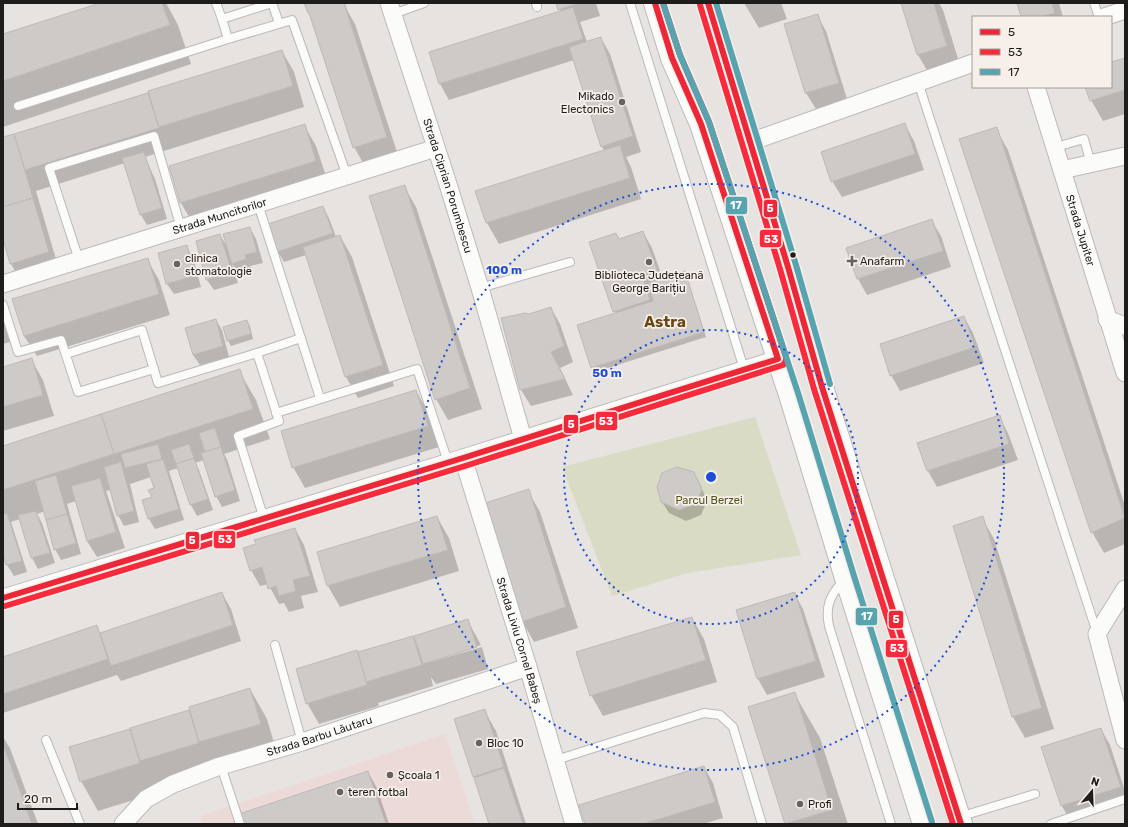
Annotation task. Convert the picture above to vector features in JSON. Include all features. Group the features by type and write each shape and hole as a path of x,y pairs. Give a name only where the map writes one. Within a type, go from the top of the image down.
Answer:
{"main road":[{"path":"655,3 672,58 701,124 778,359 924,824"},
{"path":"708,3 788,267 822,387 960,821"}],"street":[{"name":"Strada Ciprian Porumbescu","path":"391,8 480,288 523,439"},
{"path":"1107,16 1125,10"},
{"path":"750,142 972,63"},
{"name":"Strada Jupiter","path":"1036,88 1056,147 1107,319 1125,373"},
{"name":"Strada Muncitorilor","path":"3,284 436,148"},
{"path":"1062,170 1125,156"},
{"path":"1107,319 1125,326"},
{"path":"3,598 264,519 778,359"},
{"name":"Strada Liviu Cornel Babeș","path":"455,460 528,667 574,824"},
{"path":"1125,590 1097,634 1125,740"},
{"name":"Strada Barbu Lăutaru","path":"123,824 146,799 173,784 221,766 302,742 528,667"}],"lane":[{"path":"216,3 228,39"},
{"path":"222,19 272,3 279,23"},
{"path":"391,8 424,3"},
{"path":"630,3 744,370"},
{"path":"1094,3 1099,16"},
{"path":"18,106 292,20 347,176"},
{"path":"918,82 1097,634"},
{"path":"79,260 49,168 154,136 181,228"},
{"path":"1056,147 1084,139 1091,164"},
{"path":"258,204 320,398"},
{"path":"480,288 570,262"},
{"path":"3,305 18,352 61,340 78,392 154,369"},
{"path":"66,354 142,330 158,383 301,338"},
{"path":"257,353 279,421 238,436 264,519"},
{"path":"276,413 320,398 417,369 455,460"},
{"path":"846,578 835,590 830,599 827,616 890,824"},
{"path":"274,646 302,742"},
{"path":"556,760 704,713 720,715 733,727 762,824"},
{"path":"46,740 80,824"},
{"path":"221,766 240,824"},
{"path":"960,821 1035,794"},
{"path":"1051,824 1125,799"}],"shaded area":[{"name":"Școala 1","path":"445,734 475,824 203,824 200,816"}],"green space":[{"name":"Parcul Berzei","path":"755,417 801,555 688,573 612,596 562,467"}],"building":[{"path":"100,3 162,3 170,25 3,81 3,34"},
{"path":"304,3 344,3 387,137 353,148 309,13"},
{"path":"556,3 580,3 558,10"},
{"path":"901,3 934,3 947,46 917,55"},
{"path":"1017,3 1052,3 1055,13 1044,16 1021,16"},
{"path":"573,7 583,39 439,84 429,52"},
{"path":"818,14 839,83 805,93 784,24"},
{"path":"601,37 633,136 601,147 569,47"},
{"path":"282,50 293,86 159,127 148,91"},
{"path":"1125,58 1125,90 1090,101 1085,88 1112,88 1112,62"},
{"path":"148,93 159,128 25,170 14,134"},
{"path":"905,123 915,154 831,182 821,152"},
{"path":"305,124 316,161 180,203 169,166"},
{"path":"997,127 1125,518 1091,533 959,139"},
{"path":"14,134 33,198 3,207 3,137"},
{"path":"620,145 630,178 486,223 475,191"},
{"path":"144,152 162,208 140,215 122,158"},
{"path":"405,185 470,388 435,400 369,196"},
{"path":"33,198 49,252 10,264 3,239 3,207"},
{"path":"323,206 333,233 277,252 268,224"},
{"path":"932,219 943,251 857,279 846,248"},
{"path":"250,227 257,252 245,255 246,259 232,264 223,234"},
{"path":"643,231 657,270 642,275 650,300 613,312 589,242 616,233 619,239"},
{"path":"220,234 232,272 206,280 196,241"},
{"path":"340,235 383,365 345,377 303,247"},
{"name":"clinica stomatologie","path":"187,245 195,276 166,284 158,253"},
{"path":"148,258 159,294 24,336 12,299"},
{"path":"685,271 704,332 591,368 577,325 653,301 648,283"},
{"path":"551,307 564,346 551,352 565,379 520,390 501,318 525,313 529,314"},
{"path":"964,316 975,347 890,376 880,344"},
{"path":"216,319 223,346 193,355 185,328"},
{"path":"247,320 251,334 227,341 223,327"},
{"path":"32,358 43,395 3,407 3,367"},
{"path":"240,369 253,409 114,454 101,414"},
{"path":"416,390 428,426 292,468 281,431"},
{"path":"101,414 114,454 3,490 3,446"},
{"path":"1000,415 1009,444 927,471 917,443"},
{"path":"215,428 221,447 205,452 199,433"},
{"path":"158,444 162,459 125,468 121,454"},
{"path":"189,444 194,458 176,464 171,450"},
{"path":"221,447 235,490 215,497 201,453"},
{"path":"194,458 208,499 190,505 176,464"},
{"path":"163,459 179,509 148,519 142,500 152,497 148,490 154,488 146,464"},
{"path":"121,462 134,511 117,516 104,467"},
{"path":"677,467 694,472 702,490 695,504 679,510 661,502 657,487 662,473"},
{"path":"56,475 67,514 46,520 35,481"},
{"path":"100,478 116,532 87,541 71,486"},
{"path":"529,489 566,607 521,622 482,504"},
{"path":"36,511 50,553 31,558 18,515"},
{"path":"7,513 22,561 6,565 3,555 3,514"},
{"path":"67,514 76,543 54,550 46,520"},
{"path":"437,516 448,550 327,586 317,552"},
{"path":"983,516 1042,708 1012,717 953,526"},
{"path":"295,528 310,576 293,580 296,591 279,596 276,586 268,589 262,567 250,571 243,548 256,544 254,540"},
{"path":"222,592 233,625 111,666 100,633"},
{"path":"795,592 816,661 757,679 736,610"},
{"path":"692,617 706,660 590,696 576,652"},
{"path":"468,619 477,647 423,664 414,636"},
{"path":"97,625 108,659 3,694 3,657"},
{"path":"413,636 422,665 366,682 358,652"},
{"path":"357,650 367,685 306,704 296,669"},
{"path":"250,688 261,724 199,742 189,707"},
{"path":"795,692 832,810 785,824 748,707"},
{"name":"Bloc 10","path":"485,709 504,767 473,777 454,719"},
{"path":"189,710 199,743 140,761 130,728"},
{"path":"1101,728 1121,787 1061,806 1041,747"},
{"path":"130,729 140,763 80,782 69,747"},
{"path":"3,744 32,824 3,824"},
{"path":"704,766 715,802 643,824 585,824 579,805"},
{"path":"504,768 523,824 489,824 474,778"},
{"name":"teren fotbal","path":"368,771 386,824 243,824 239,814"}],"transit line":[{"name":"5","path":"3,598 463,458 778,359 701,124 672,58 655,3"},
{"name":"53","path":"5,606 465,466 783,365 786,361 786,357 709,122 680,55 663,3"},
{"name":"17","path":"663,3 680,55 709,122 799,396 932,822"},
{"name":"5","path":"708,3 788,267 822,387 961,824"},
{"name":"17","path":"716,3 796,265 830,384"},
{"name":"53","path":"700,5 780,269 814,389 953,824"}],"place":[{"name":"Mikado Electonics","path":"622,102"},
{"name":"Anafarm","path":"852,261"},
{"name":"Biblioteca Județeană George Barițiu","path":"649,262"},
{"name":"clinica stomatologie","path":"177,264"},
{"name":"Bloc 10","path":"479,743"},
{"name":"Școala 1","path":"390,775"},
{"name":"teren fotbal","path":"340,792"},
{"name":"Profi","path":"800,804"}],"district":[{"name":"Astra","path":"665,322"}]}
